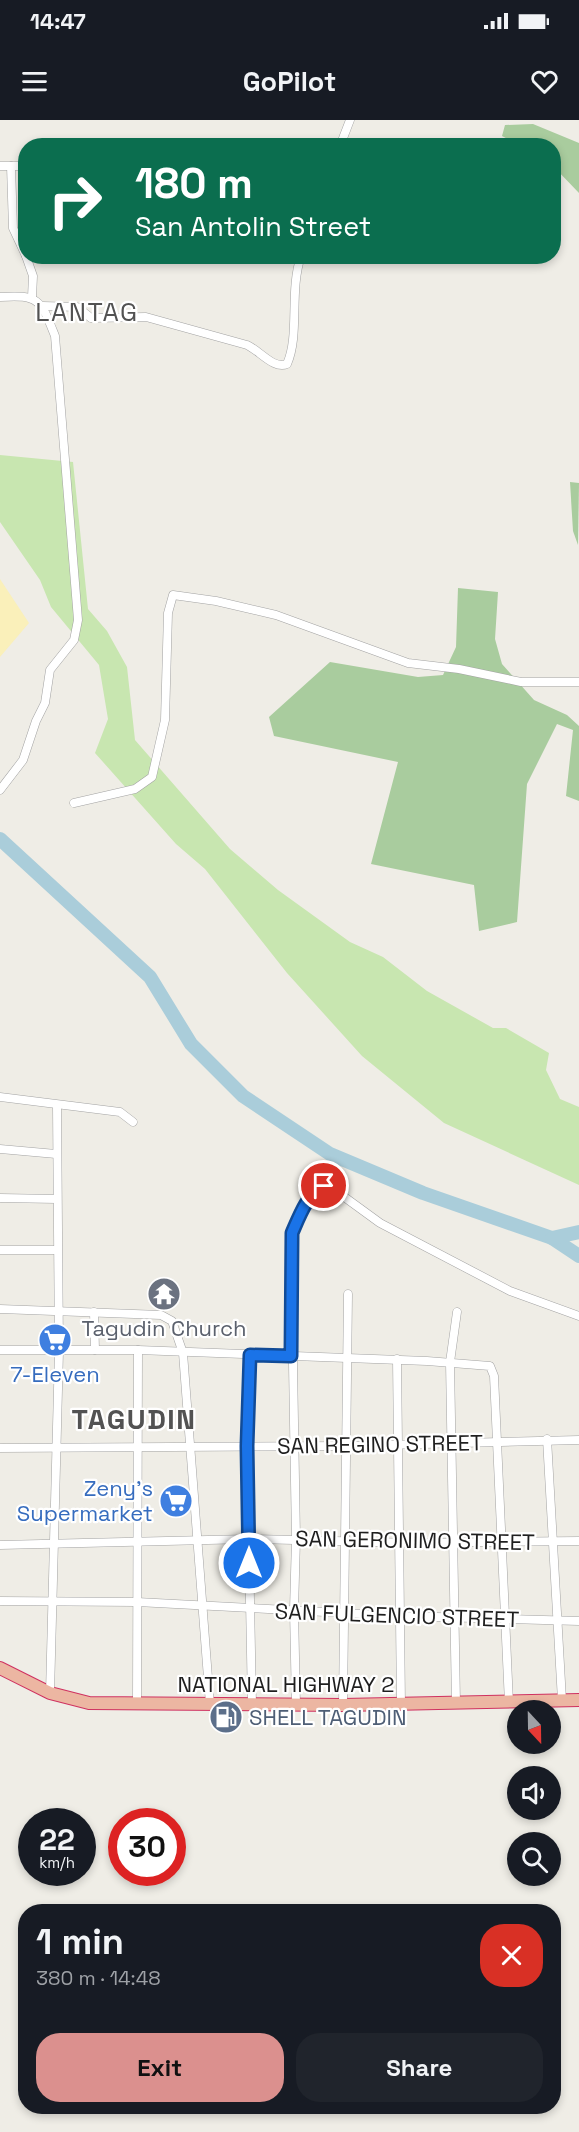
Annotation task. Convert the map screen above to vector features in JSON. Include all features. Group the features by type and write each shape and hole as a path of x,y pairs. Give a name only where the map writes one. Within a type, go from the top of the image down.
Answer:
{"highway":[{"name":"NATIONAL HIGHWAY 2","path":"0,1668 50,1693 89,1703 343,1705 507,1702"},
{"name":"NATIONAL HIGHWAY 2","path":"562,1700 579,1700"}],"street":[{"path":"343,138 350,120"},
{"path":"0,166 18,166"},
{"path":"11,166 13,228 18,239"},
{"path":"29,264 33,276 32,297"},
{"path":"43,306 77,307 91,318 146,317 256,348 275,365 283,366 291,351 294,287 299,264"},
{"path":"0,297 32,297 43,306 57,345 77,630 74,640 50,670 45,703 36,721 23,760 0,790"},
{"path":"74,803 135,789 152,777 165,720 168,613 173,595 216,601 276,615 408,663 459,669 521,681 579,682"},
{"path":"0,1097 57,1106 120,1112 133,1122"},
{"path":"50,1693 54,1602 54,1448 59,1351 57,1106"},
{"path":"0,1149 56,1154"},
{"path":"296,1705 294,1610 296,1539 291,1356 292,1233 300,1215 317,1190 328,1186 380,1223 510,1291 579,1316"},
{"path":"0,1198 57,1199"},
{"path":"0,1250 57,1250"},
{"path":"343,1705 348,1294"},
{"path":"0,1309 94,1311 167,1317 176,1328 183,1353 210,1704"},
{"path":"94,1311 95,1350"},
{"path":"456,1704 450,1362 457,1312"},
{"path":"0,1350 138,1350 397,1359 487,1365 492,1369 497,1443 509,1700"},
{"path":"137,1705 138,1350"},
{"path":"250,1355 247,1446 248,1609 252,1704"},
{"path":"397,1359 401,1704"},
{"path":"547,1439 562,1700"},
{"name":"SAN REGINO STREET","path":"0,1448 347,1446 497,1443 547,1439 579,1440"},
{"name":"SAN GERONIMO STREET","path":"0,1545 196,1543 249,1539 453,1543 579,1541"},
{"name":"SAN FULGENCIO STREET","path":"0,1601 137,1602 400,1616 579,1621"}],"green space":[{"path":"533,124 579,143 579,193 561,174 561,138 506,138 502,136 505,125"},
{"path":"0,455 73,462 88,609 107,631 127,667 135,740 230,849 278,890 350,942 383,957 427,991 493,1028 506,1028 549,1053 546,1070 560,1099 579,1107 579,1185 444,1123 362,1056 287,973 205,869 176,844 95,753 108,719 99,665 51,607 40,580 0,522"},
{"path":"570,482 579,483 578,545 573,531"},
{"path":"458,588 498,592 495,639 502,664 534,700 567,715 579,726 579,801 566,796 573,730 557,724 527,784 517,922 479,931 474,885 371,864 398,762 274,736 269,717 330,662 418,677 443,675 456,647"}],"sand":[{"path":"0,579 29,623 0,657"}],"waterway":[{"path":"0,839 150,977 191,1044 243,1096 330,1154 423,1193 552,1238 579,1256"},
{"path":"552,1238 579,1232"}],"place":[{"name":"Tagudin Church","path":"164,1294"},
{"name":"7-Eleven","path":"55,1340"},
{"name":"Zeny's Supermarket","path":"176,1501"},
{"name":"SHELL TAGUDIN","path":"226,1717"}],"district":[{"name":"LANTAG","path":"87,312"},
{"name":"TAGUDIN","path":"134,1419"}],"route":[{"path":"249,1563 247,1446 250,1355 291,1356 292,1233 300,1215 317,1190 324,1186"}]}
